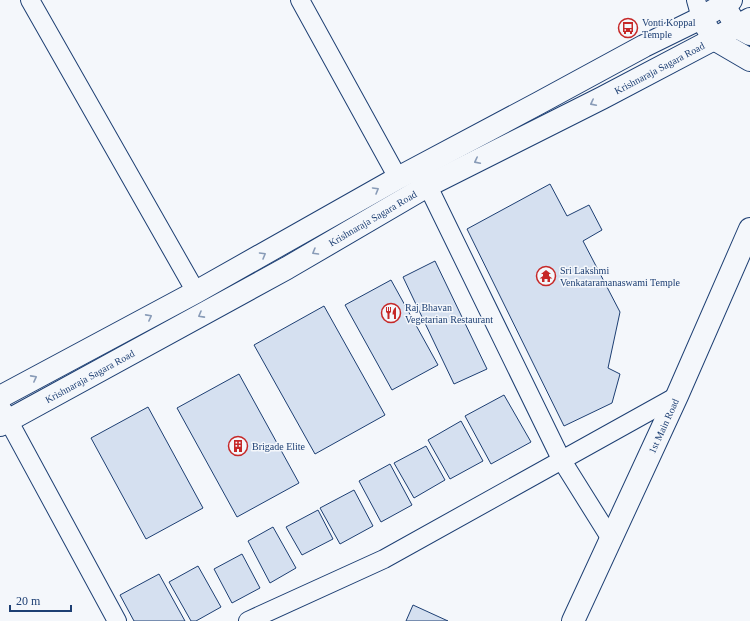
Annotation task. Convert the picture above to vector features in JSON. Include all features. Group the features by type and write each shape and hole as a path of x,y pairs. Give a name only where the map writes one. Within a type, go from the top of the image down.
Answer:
{"main road":[{"name":"Krishnaraja Sagara Road","path":"3,417 287,268 424,176 644,46 699,9 724,1"},
{"path":"724,1 746,27"},
{"path":"699,9 714,39 750,60"},
{"name":"Krishnaraja Sagara Road","path":"0,397 196,292 398,178 424,176 571,114 714,39 746,27"},
{"name":"1st Main Road","path":"573,621 677,396 750,229"}],"street":[{"path":"30,0 196,292"},
{"path":"300,0 398,178"},
{"path":"424,176 561,459 611,540"},
{"path":"251,620 384,559 561,459 677,396"},
{"path":"3,417 117,621"}],"building":[{"name":"Sri Lakshmi Venkataramanaswami Temple","path":"550,184 567,216 589,205 602,230 583,241 620,312 608,368 620,374 612,403 564,426 467,229"},
{"path":"435,261 487,369 454,384 403,277"},
{"path":"391,280 438,365 392,390 345,305"},
{"path":"324,306 385,415 315,454 254,345"},
{"name":"Brigade Elite","path":"239,374 299,483 237,517 177,408"},
{"path":"504,395 531,442 491,464 465,416"},
{"path":"148,407 203,508 146,539 91,438"},
{"path":"461,421 483,461 450,479 428,440"},
{"path":"426,446 445,480 414,498 394,463"},
{"path":"390,464 412,505 381,522 359,481"},
{"path":"354,490 373,526 340,544 320,508"},
{"path":"318,510 333,539 302,555 286,527"},
{"path":"273,527 296,568 270,583 248,541"},
{"path":"242,554 260,588 232,603 214,569"},
{"path":"198,566 221,607 196,621 191,621 169,582"},
{"path":"159,574 185,621 134,621 120,595"},
{"path":"413,605 448,621 406,621"}],"place":[{"name":"Vonti Koppal Temple","path":"628,28"},
{"name":"Sri Lakshmi Venkataramanaswami Temple","path":"546,276"},
{"name":"Raj Bhavan Vegetarian Restaurant","path":"391,313"},
{"name":"Brigade Elite","path":"238,446"}]}
